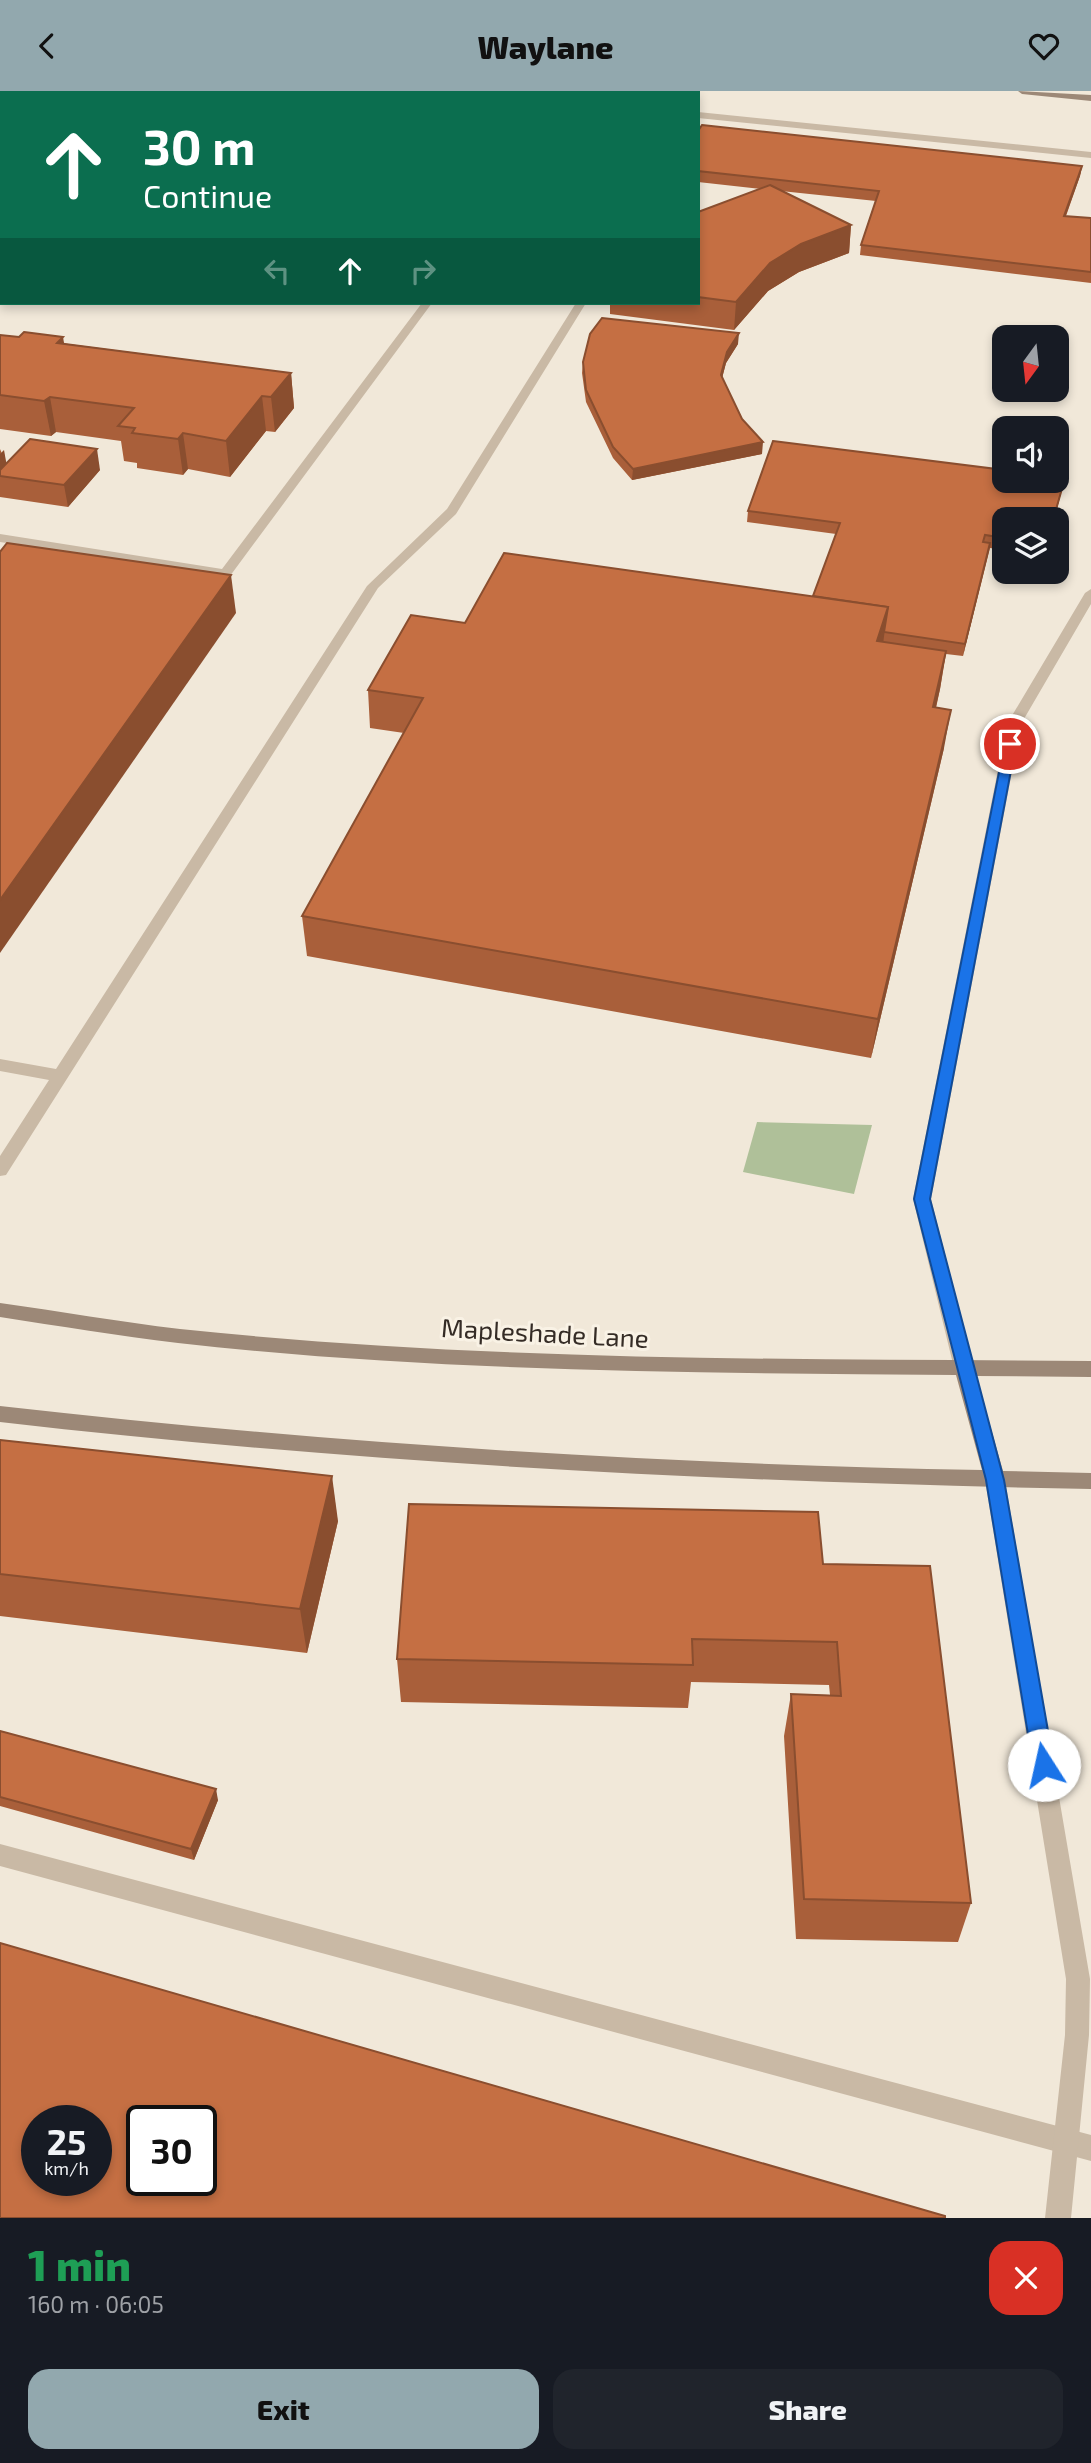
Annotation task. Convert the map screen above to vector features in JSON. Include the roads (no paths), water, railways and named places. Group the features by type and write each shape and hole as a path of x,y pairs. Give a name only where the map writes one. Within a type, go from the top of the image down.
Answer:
{"main road":[{"path":"1022,91 1091,98"},
{"name":"Mapleshade Lane","path":"0,1310 178,1335 389,1351 628,1363 1091,1369"},
{"path":"964,1368 995,1480"},
{"path":"0,1414 147,1432 438,1457 701,1471 1091,1481"}],"street":[{"path":"700,115 1091,155"},
{"path":"0,538 225,573 426,305"},
{"path":"0,1170 373,586 452,511 580,305"},
{"path":"92,572 106,554"},
{"path":"964,1368 922,1199 1014,724 1091,593"},
{"path":"0,1065 60,1076"},
{"path":"995,1480 1078,1979 1077,2035 1058,2218"},
{"path":"0,1855 1091,2147"}]}
